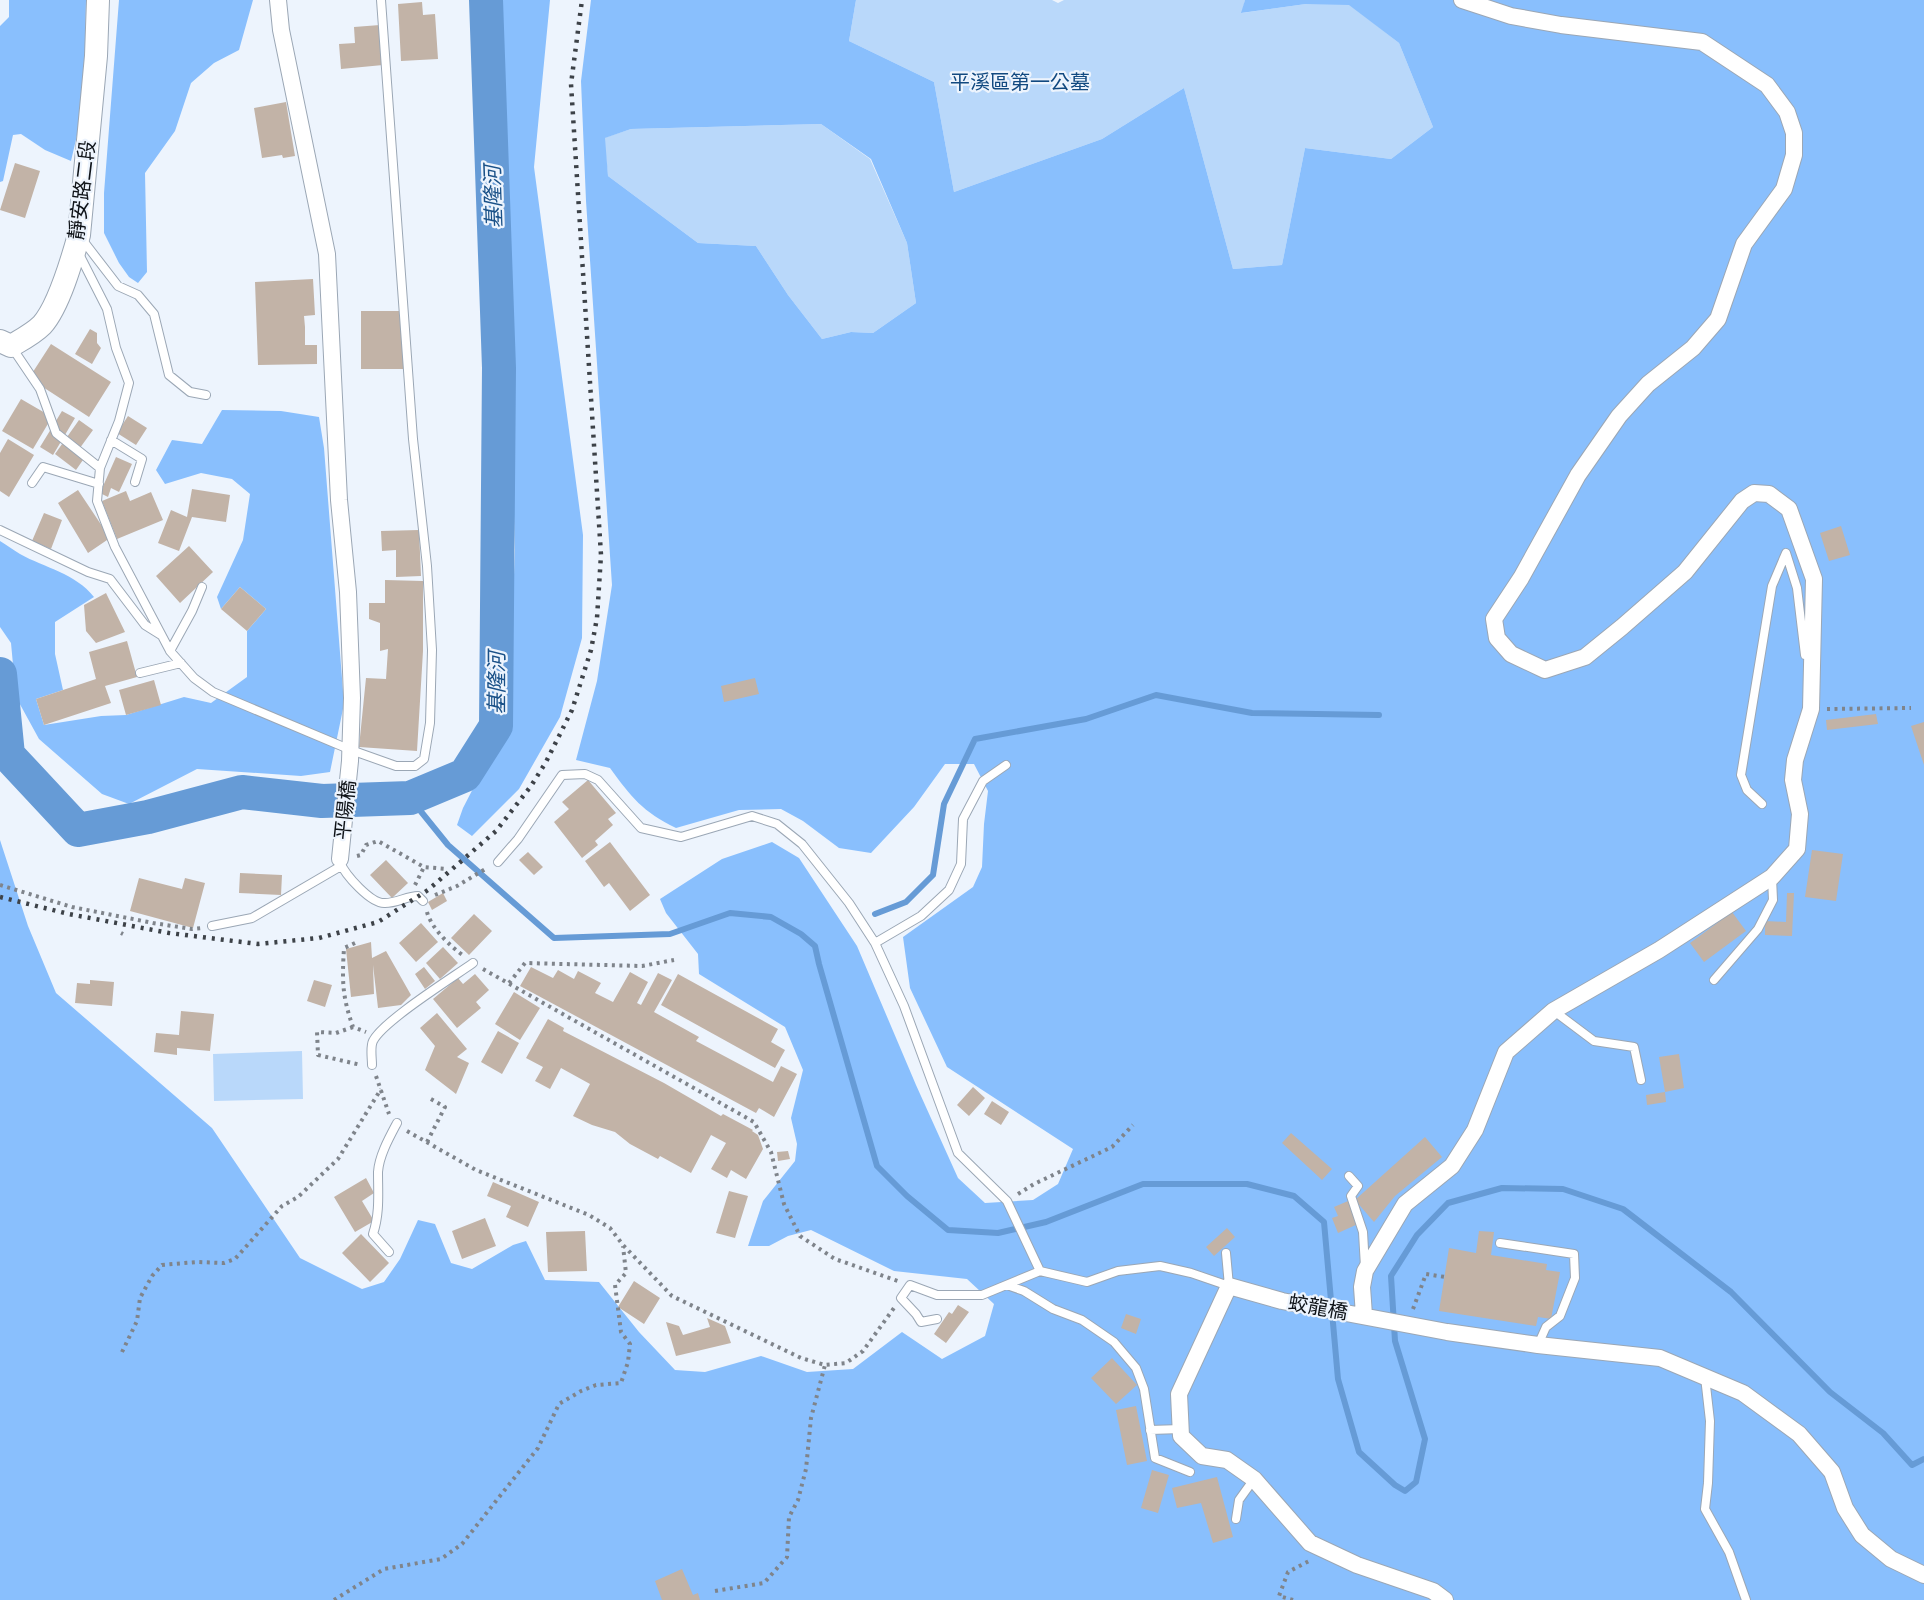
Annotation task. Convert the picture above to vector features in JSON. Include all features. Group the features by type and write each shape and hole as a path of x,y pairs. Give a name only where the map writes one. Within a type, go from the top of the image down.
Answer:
{"main road":[{"name":"靜安路二段","path":"5,344 27,337 42,325 59,296 77,241 96,56 98,0"}],"street":[{"name":"平陽橋","path":"278,0 281,30 327,254 339,500 348,592 352,698 351,756 340,862"},
{"path":"1364,1315 1362,1287 1365,1271 1405,1204 1452,1166 1475,1130 1506,1052 1553,1011 1659,950 1772,877 1797,849 1800,814 1793,780 1795,760 1811,709 1814,579 1789,509 1769,494 1754,493 1742,501 1685,572 1585,657 1545,670 1511,654 1497,638 1494,619 1521,578 1578,475 1618,416 1648,384 1693,348 1718,319 1744,244 1784,189 1794,155 1794,133 1787,112 1767,85 1702,42 1541,22 1511,16 1462,0"},
{"path":"1229,1286 1179,1394 1181,1436 1202,1456 1227,1460 1254,1479 1310,1543 1357,1565 1433,1591 1445,1600"},
{"name":"蛟龍橋","path":"1229,1286 1282,1301 1447,1332 1538,1345 1660,1358 1743,1393 1799,1434 1832,1472 1845,1508 1862,1535 1891,1559 1924,1575"}],"lane":[{"path":"77,241 107,309 129,383 100,468 97,501 115,547 170,651 194,678 213,692 351,756 396,766 415,766 424,759 430,723 432,650 427,566 412,439 381,0"},
{"path":"77,241 118,286 138,296 154,314 169,375 190,392 206,395"},
{"path":"5,344 40,389 56,433 100,468"},
{"path":"111,440 142,459 135,482"},
{"path":"32,483 43,467 99,484"},
{"path":"0,530 88,572 110,579 145,625 161,636"},
{"path":"1762,804 1747,790 1741,775 1772,586 1786,553 1797,588 1806,666 1812,674"},
{"path":"170,651 202,587"},
{"path":"140,673 181,663"},
{"path":"875,943 921,916 949,890 961,864 963,819 983,782 1006,765"},
{"path":"498,862 518,839 562,775 585,774 598,780 641,828 681,837 752,816 777,824 802,844 849,903 875,943 904,1006 958,1153 1007,1201 1040,1271"},
{"path":"212,926 252,918 340,862 365,894 382,904 397,902 410,896 418,896 425,900"},
{"path":"1714,980 1758,929 1773,900 1772,877"},
{"path":"372,1065 371,1043 379,1033 425,996 473,963"},
{"path":"1553,1011 1594,1041 1634,1047 1641,1080"},
{"path":"389,1252 373,1234 379,1203 378,1170 397,1123"},
{"path":"1349,1176 1358,1186 1351,1196 1363,1232 1365,1271"},
{"path":"1500,1242 1574,1254 1575,1278 1560,1316 1546,1327 1538,1345"},
{"path":"937,1318 921,1322 902,1298 910,1285 937,1294 982,1295 1040,1271 1087,1281 1118,1271 1160,1266 1191,1273 1229,1286 1226,1252"},
{"path":"1007,1285 1024,1291 1053,1309 1082,1320 1114,1342 1136,1368 1144,1389 1155,1458 1190,1472"},
{"path":"1705,1377 1710,1421 1705,1509 1729,1552 1746,1600"},
{"path":"1150,1430 1181,1429"},
{"path":"1236,1519 1239,1500 1254,1479"}],"path":[{"path":"1811,709 1911,708"},
{"path":"361,855 366,845 378,841 424,867 448,869"},
{"path":"498,862 457,886 425,900 429,919 456,951 473,963 754,1122 771,1152 784,1204 800,1236 835,1259 910,1285"},
{"path":"0,885 72,907 153,923 192,929 212,926"},
{"path":"353,1027 345,1004 343,986 344,948 355,943"},
{"path":"509,983 525,963 642,966 674,960"},
{"path":"379,1033 353,1027 336,1033 318,1032 318,1055 357,1065 372,1065 390,1118 476,1170 589,1215 610,1228 622,1245 672,1296 801,1358 825,1365 846,1363 863,1351 902,1298"},
{"path":"122,1352 137,1321 140,1298 152,1276 162,1264 224,1263 235,1259 282,1206 298,1197 338,1159 381,1089"},
{"path":"427,1142 445,1107 429,1098"},
{"path":"1007,1201 1034,1184 1112,1148 1133,1125"},
{"path":"334,1600 384,1569 441,1559 462,1544 538,1448 559,1404 596,1385 621,1383 628,1362 630,1344 621,1332 615,1284 626,1273 622,1245"},
{"path":"1417,1297 1426,1274 1445,1277"},
{"path":"715,1591 764,1583 787,1557 789,1517 798,1500 806,1469 811,1418 825,1365"},
{"path":"1293,1600 1279,1596 1288,1572 1310,1561 1310,1543"}],"green space":[{"name":"平溪區第一公墓","path":"856,0 1052,0 1058,3 1064,0 1245,0 1242,13 1306,4 1349,4 1399,43 1433,127 1391,159 1305,148 1282,265 1233,269 1184,88 1102,139 954,192 934,82 849,41"},
{"path":"821,124 870,159 907,243 916,303 873,333 851,332 822,339 788,295 756,246 698,243 608,176 604,138 631,129"},
{"path":"302,1051 303,1099 214,1101 213,1054"}],"shaded area":[{"path":"9,0 86,0 84,105 71,161 45,150 21,134 13,135 3,181 0,182 0,26 9,17"},
{"path":"119,0 253,0 239,50 214,63 191,83 175,131 145,173 147,272 138,283 129,277 119,263 104,233 104,193"},
{"path":"497,0 550,0 534,167 583,535 582,638 560,717 519,789 472,836 457,825 463,808 508,721 515,550"},
{"path":"591,0 856,0 849,41 934,82 954,192 1102,139 1184,88 1233,269 1282,265 1305,148 1391,159 1433,127 1399,43 1349,5 1306,4 1241,13 1245,0 1924,0 1924,1600 0,1600 0,840 28,926 56,993 212,1128 300,1258 362,1289 384,1282 400,1259 418,1220 435,1224 451,1263 472,1269 513,1245 526,1241 545,1280 599,1282 639,1332 675,1370 705,1372 761,1356 807,1372 853,1369 902,1332 942,1359 985,1336 994,1304 967,1279 894,1271 811,1230 788,1236 769,1246 748,1246 763,1201 795,1161 797,1144 791,1118 803,1070 785,1027 699,974 698,954 666,913 660,899 722,859 772,842 799,858 857,946 958,1178 985,1203 1033,1200 1058,1184 1073,1149 947,1067 910,988 903,937 973,887 982,867 988,791 974,764 945,764 914,807 871,853 839,848 803,821 781,809 739,810 676,828 638,803 610,768 576,760 597,681 612,585 586,201 581,81","holes":["821,124 871,159 907,243 916,303 873,333 851,332 822,339 788,295 756,246 698,243 608,176 605,138 631,129"]},
{"path":"222,410 281,411 319,417 324,448 344,704 330,772 301,776 197,769 129,804 102,794 39,739 16,697 11,643 0,627 0,541 20,554 78,582 94,597 55,622 55,654 63,690 36,699 44,725 101,716 126,715 184,697 211,703 247,677 247,631 266,609 240,587 221,609 217,597 243,540 250,494 232,479 201,473 165,484 156,470 172,440 202,444"}],"building":[{"path":"422,2 423,15 435,14 438,59 401,61 398,4"},
{"path":"380,25 383,65 341,69 339,44 355,43 354,27"},
{"path":"286,102 295,156 262,158 254,108"},
{"path":"15,163 40,171 25,218 0,210"},
{"path":"313,279 315,315 304,316 305,345 317,345 317,364 258,365 255,282"},
{"path":"361,311 403,311 403,369 361,369"},
{"path":"90,329 97,333 97,343 101,348 92,364 75,354"},
{"path":"51,344 111,382 89,417 29,378"},
{"path":"21,399 52,417 33,449 2,431"},
{"path":"62,411 75,418 53,455 40,447"},
{"path":"128,416 147,428 136,445 117,433"},
{"path":"79,420 93,430 77,452 85,457 76,470 55,454"},
{"path":"8,439 34,455 9,497 0,491 0,453"},
{"path":"116,457 132,464 119,492 111,488 108,497 100,493"},
{"path":"192,489 230,495 226,522 192,517 179,551 158,543 171,510 187,517"},
{"path":"78,490 110,538 88,553 58,503"},
{"path":"126,491 130,501 151,492 163,520 117,539 102,501"},
{"path":"44,513 62,520 51,549 32,541"},
{"path":"1841,526 1850,555 1829,561 1820,533"},
{"path":"419,530 421,576 396,577 396,550 382,551 381,531"},
{"path":"189,546 213,572 180,603 156,576"},
{"path":"385,580 423,581 423,651 417,751 359,747 366,678 386,679 388,649 380,651 380,623 369,619 369,603 385,603"},
{"path":"240,587 266,609 247,631 221,609"},
{"path":"106,593 125,632 96,643 86,631 84,605"},
{"path":"127,641 137,677 105,686 111,703 44,725 36,699 96,679 89,652"},
{"path":"755,678 759,694 724,702 721,686"},
{"path":"154,680 161,705 126,715 119,690"},
{"path":"1876,714 1878,724 1827,730 1826,720"},
{"path":"1924,722 1924,765 1911,726"},
{"path":"588,780 616,813 608,819 613,825 595,841 598,845 582,858 554,822 569,809 562,802"},
{"path":"610,842 650,895 630,911 609,883 604,887 585,861"},
{"path":"1812,850 1843,854 1836,901 1805,897"},
{"path":"528,852 543,867 534,875 519,860"},
{"path":"386,860 408,883 392,898 370,875"},
{"path":"240,873 282,875 281,895 239,893"},
{"path":"139,878 182,889 185,878 205,883 193,928 130,911"},
{"path":"443,893 447,901 432,910 428,902"},
{"path":"1787,893 1794,893 1792,936 1765,935 1765,921 1786,922"},
{"path":"1732,912 1746,931 1704,962 1690,943"},
{"path":"474,914 492,931 469,955 451,938"},
{"path":"421,923 438,942 416,962 399,943"},
{"path":"371,942 372,958 386,951 411,995 401,1005 378,1008 373,965 374,994 351,997 346,949"},
{"path":"443,947 458,963 440,979 426,963"},
{"path":"424,967 435,981 425,989 415,974"},
{"path":"531,967 553,978 558,970 574,979 578,971 601,983 595,993 613,1002 630,972 648,982 637,1003 641,1005 658,973 672,980 654,1012 699,1037 696,1041 773,1082 781,1066 797,1074 774,1117 759,1108 756,1113 520,986"},
{"path":"475,974 489,990 476,1002 481,1008 457,1028 433,999 458,978 463,984"},
{"path":"678,974 778,1029 771,1042 785,1050 775,1068 661,1005"},
{"path":"90,980 114,982 112,1006 75,1003 77,983 90,984"},
{"path":"314,980 332,985 325,1007 307,1001"},
{"path":"514,992 540,1008 520,1040 495,1024"},
{"path":"181,1011 214,1014 210,1051 177,1048 177,1055 154,1052 156,1033 179,1035"},
{"path":"437,1013 467,1049 457,1057 469,1063 456,1094 425,1070 435,1046 420,1028"},
{"path":"548,1019 564,1028 563,1031 664,1083 721,1116 723,1114 753,1130 758,1135 763,1149 746,1179 731,1170 727,1178 711,1169 726,1143 711,1135 691,1173 660,1156 658,1159 630,1144 615,1132 573,1116 590,1084 561,1068 550,1089 535,1081 543,1067 526,1058"},
{"path":"498,1031 519,1043 502,1074 481,1062"},
{"path":"1679,1054 1684,1088 1665,1092 1659,1057"},
{"path":"973,1087 985,1098 969,1116 957,1105"},
{"path":"1665,1092 1666,1102 1647,1105 1646,1095"},
{"path":"992,1101 1009,1112 1001,1125 984,1114"},
{"path":"1291,1133 1332,1169 1322,1180 1282,1143"},
{"path":"1425,1137 1442,1157 1395,1196 1374,1222 1355,1200"},
{"path":"788,1151 790,1159 778,1161 777,1152"},
{"path":"366,1178 374,1193 362,1201 374,1221 355,1232 334,1197"},
{"path":"493,1182 539,1202 528,1227 506,1217 511,1206 487,1196"},
{"path":"729,1191 748,1196 735,1238 716,1233"},
{"path":"1348,1201 1358,1224 1338,1233 1332,1218 1338,1216 1334,1207"},
{"path":"485,1218 496,1246 462,1259 452,1231"},
{"path":"1227,1228 1235,1237 1214,1256 1206,1247"},
{"path":"585,1231 587,1271 548,1272 546,1232"},
{"path":"1479,1231 1494,1232 1491,1255 1547,1264 1546,1270 1560,1272 1551,1319 1538,1317 1536,1326 1439,1311 1449,1248 1476,1253"},
{"path":"361,1234 389,1263 370,1282 342,1253"},
{"path":"634,1281 660,1298 644,1324 618,1307"},
{"path":"958,1305 969,1312 946,1343 934,1334 949,1312 952,1314"},
{"path":"1126,1314 1141,1319 1136,1334 1121,1328"},
{"path":"707,1318 725,1326 731,1343 676,1356 666,1322 679,1326 683,1335 710,1327"},
{"path":"1112,1358 1137,1385 1116,1404 1091,1378"},
{"path":"1136,1406 1147,1461 1127,1465 1116,1410"},
{"path":"1152,1470 1169,1475 1158,1513 1141,1508"},
{"path":"1217,1477 1233,1537 1213,1543 1201,1503 1177,1508 1172,1488"},
{"path":"682,1569 693,1595 698,1593 700,1600 662,1600 655,1581"}],"waterway":[{"name":"基隆河","path":"0,674 8,755 78,830 148,817 242,792 322,801 410,798 465,775 496,726 499,368 486,0"},
{"path":"875,914 906,902 933,875 944,804 975,739 1086,719 1156,695 1252,713 1379,715"},
{"path":"410,798 448,845 554,938 670,934 730,913 771,917 801,934 815,946 877,1166 907,1196 948,1230 998,1233 1046,1222 1143,1184 1247,1184 1294,1196 1324,1222 1338,1379 1359,1452 1395,1485 1405,1491 1416,1482 1425,1439 1395,1341 1391,1276 1417,1235 1448,1203 1502,1188 1563,1189 1623,1209 1731,1292 1830,1392 1883,1433 1912,1465 1924,1459"}],"railway":[{"path":"0,897 69,914 169,933 258,944 319,938 378,922 428,890 496,831 531,786 546,762 572,710 591,650 597,618 601,555 571,84 582,0"}]}
